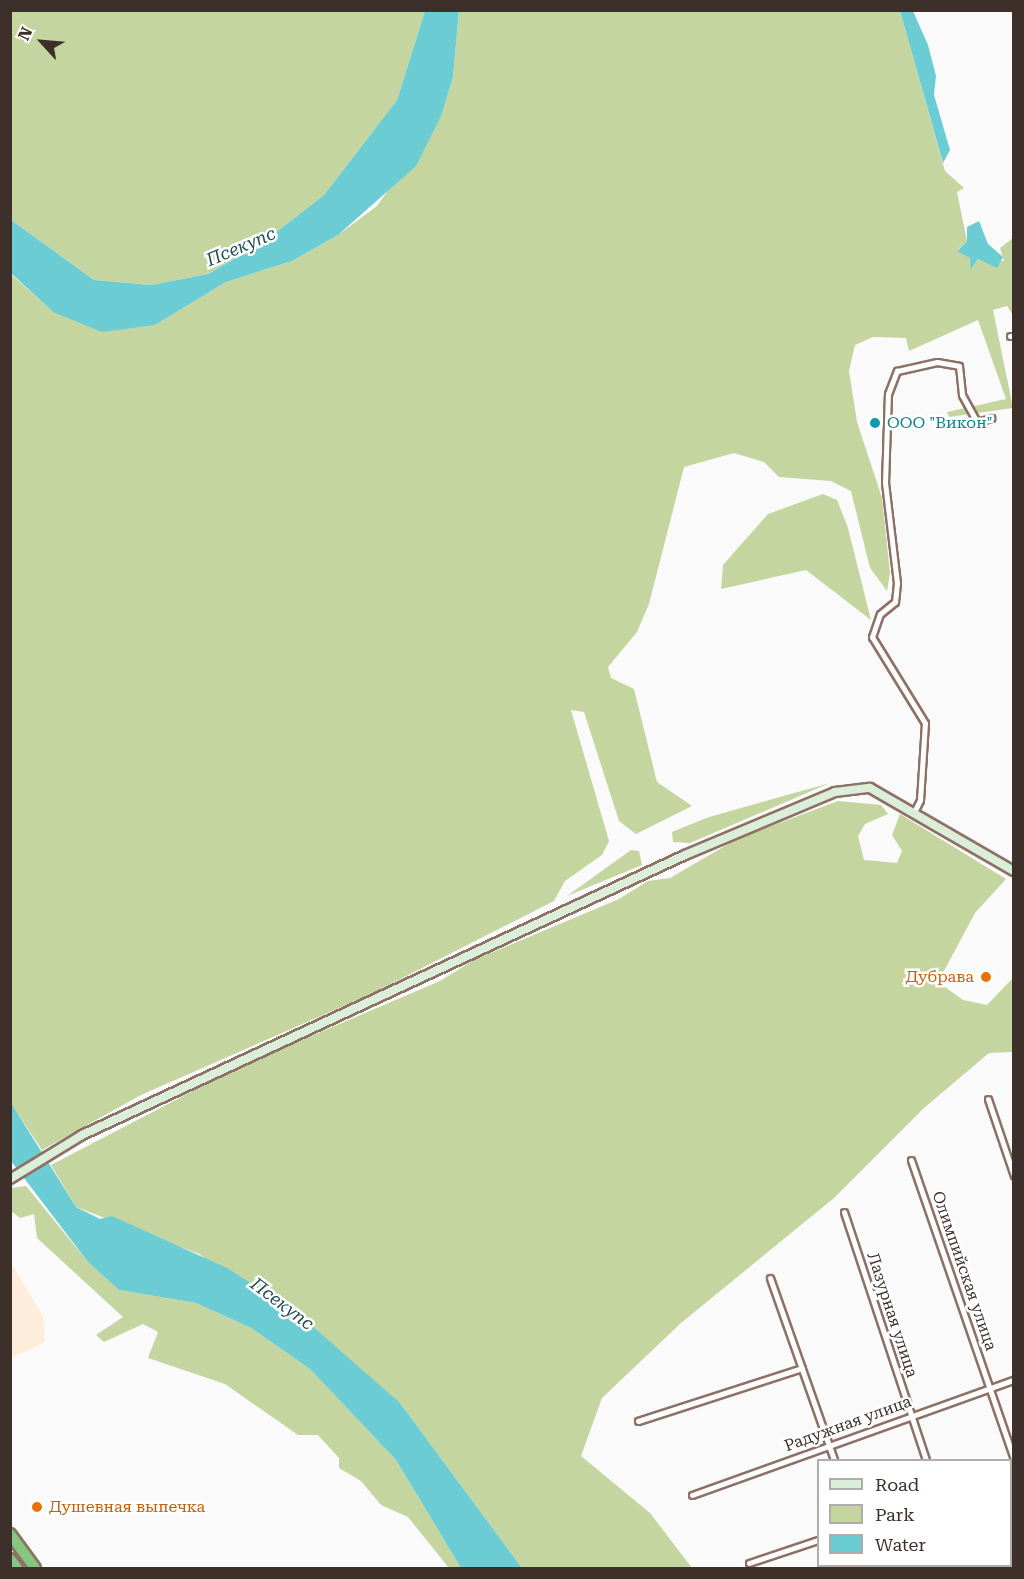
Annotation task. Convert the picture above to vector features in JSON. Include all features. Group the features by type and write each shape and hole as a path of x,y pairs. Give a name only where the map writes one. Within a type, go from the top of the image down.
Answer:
{"highway":[{"path":"10,1534 35,1569"},
{"path":"10,1559 17,1569"}],"main road":[{"path":"10,1179 82,1135 685,855 836,792 870,788 1014,871"}],"street":[{"path":"914,812 920,800 925,723 872,638 880,614 895,602 897,583 885,483 888,394 897,371 937,362 958,366 962,395 977,422 991,418"},
{"path":"988,1099 1014,1176"},
{"name":"Олимпийская улица","path":"911,1160 1014,1459"},
{"name":"Лазурная улица","path":"844,1212 925,1459"},
{"path":"770,1278 833,1459"},
{"path":"638,1421 802,1368"},
{"name":"Радужная улица","path":"692,1495 1014,1380"},
{"path":"749,1563 817,1541"}],"shaded area":[{"path":"10,1261 43,1316 45,1342 11,1358"}],"green space":[{"path":"10,11 425,11 397,100 324,195 265,241 208,274 151,285 94,280 11,220"},
{"path":"459,11 900,11 945,171 964,188 957,192 967,241 957,250 971,258 972,269 978,259 1004,261 1000,248 1013,238 1013,315 1007,306 993,310 1013,408 949,417 947,412 1006,399 978,320 909,351 906,338 873,337 855,345 849,371 857,422 882,498 890,573 887,591 870,568 851,491 831,481 779,477 764,462 734,453 684,467 649,604 637,632 608,667 611,678 634,689 657,782 692,806 636,834 619,821 584,712 571,710 609,841 602,855 565,881 554,901 373,993 141,1095 42,1150 10,1102 10,273 53,312 155,325 226,282 292,261 338,235 377,206 442,114 453,77"},
{"path":"823,494 837,500 848,528 871,620 806,570 721,589 723,565 768,514"},
{"path":"830,783 690,843 673,842 672,832 709,817"},
{"path":"838,801 881,805 888,814 865,824 858,836 864,860 897,863 902,851 892,835 900,814 1006,879 975,913 938,982 963,1000 987,1005 1013,978 1013,1052 989,1053 924,1108 834,1198 681,1323 602,1398 581,1456 650,1513 692,1568 522,1568 400,1403 199,1254 76,1207 51,1165 239,1067 440,981 474,960 619,899 648,881 670,878 737,839"},
{"path":"631,850 639,851 642,865 567,896"},
{"path":"26,1186 88,1262 119,1290 196,1303 251,1328 310,1369 396,1460 461,1568 449,1568 408,1517 381,1505 361,1481 339,1468 339,1458 318,1435 298,1435 225,1384 148,1358 158,1332 143,1324 104,1342 96,1335 123,1317 37,1238 34,1214 20,1218 11,1211 11,1188"}],"water":[{"path":"425,11 459,11 453,77 442,114 416,166 338,235 292,261 226,282 155,325 102,332 53,312 11,273 11,220 94,280 151,285 208,274 265,241 324,195 397,100"},
{"path":"900,11 913,11 928,45 936,76 934,95 950,150 943,163"},
{"path":"979,221 988,244 1003,257 997,268 978,259 971,270 970,258 957,251 967,241 967,227"},
{"name":"Псекупс","path":"11,1103 76,1207 100,1219 112,1216 227,1268 294,1310 400,1403 522,1568 461,1568 396,1460 310,1369 251,1328 196,1303 119,1290 88,1262 11,1161"}],"place":[{"name":"ООО \"Викон\"","path":"875,423"},
{"name":"Дубрава","path":"986,977"},
{"name":"Душевная выпечка","path":"37,1507"}]}
